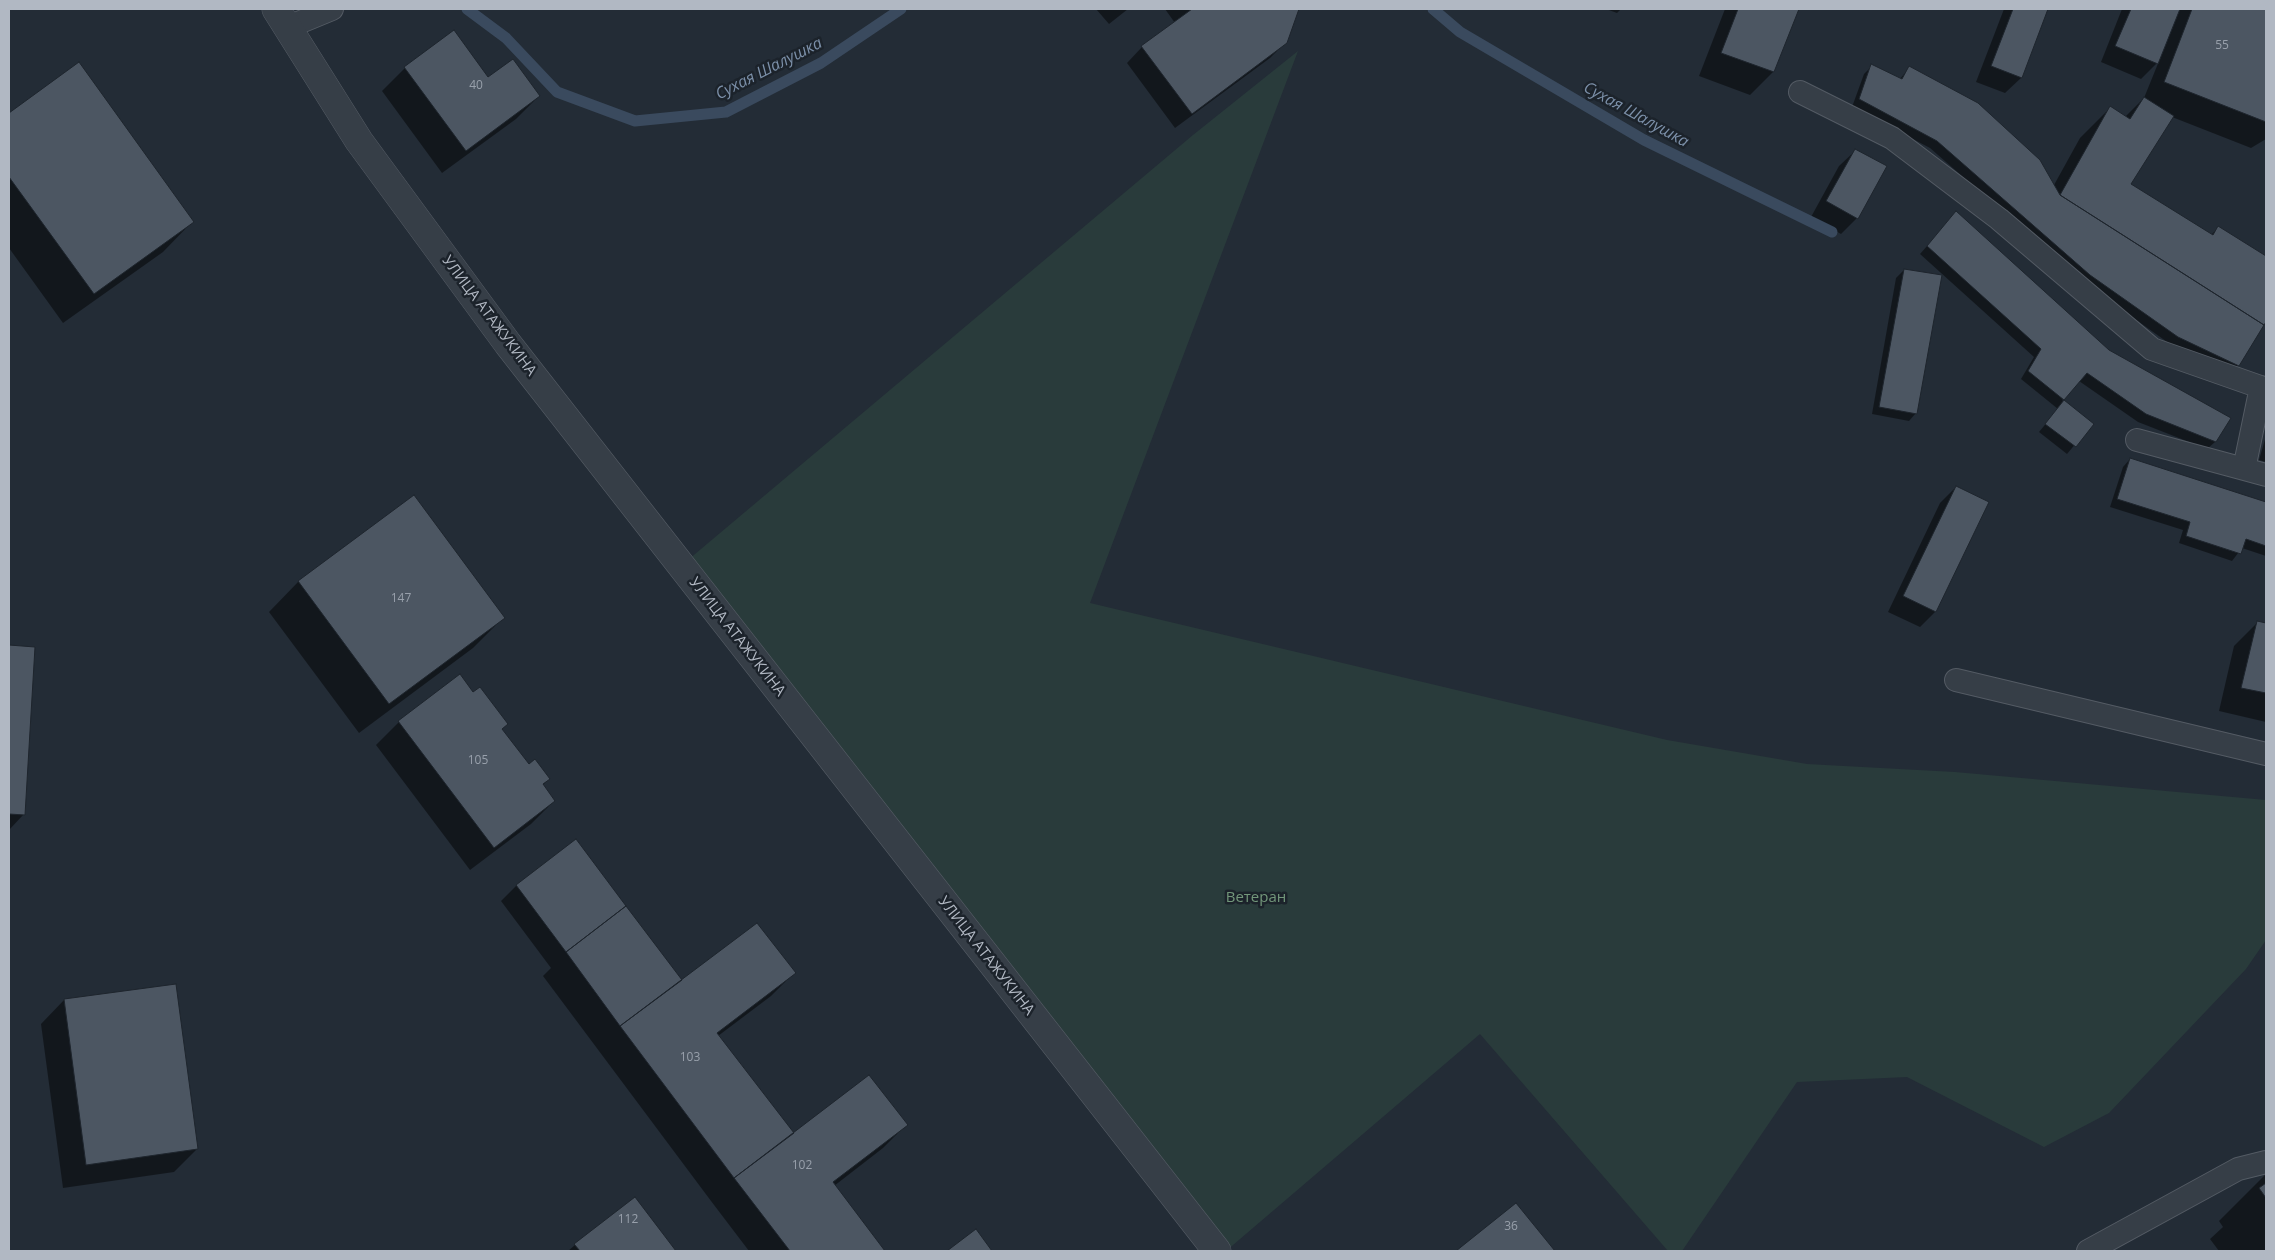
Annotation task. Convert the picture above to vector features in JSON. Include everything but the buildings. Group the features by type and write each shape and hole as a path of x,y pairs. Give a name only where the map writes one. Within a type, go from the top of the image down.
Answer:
{"street":[{"name":"УЛИЦА АТАЖУКИНА","path":"281,18 359,141 508,344 1216,1251"}],"lane":[{"path":"281,18 332,9"},
{"path":"1800,92 1892,138 1999,219 2152,349 2264,388 2244,469"},
{"path":"2137,440 2266,475"},
{"path":"1956,680 2266,754"},
{"path":"2088,1251 2238,1169 2266,1162"}],"green space":[{"name":"Ветеран","path":"1298,51 1090,603 1667,740 1807,764 1955,772 2266,800 2266,940 2246,969 2109,1113 2044,1147 1907,1077 1797,1082 1682,1251 1668,1251 1480,1034 1226,1251 682,565 1193,135"}],"waterway":[{"name":"Сухая Шалушка","path":"467,9 506,38 557,92 635,121 726,112 821,63 901,9"},
{"name":"Сухая Шалушка","path":"1433,9 1460,32 1644,140 1832,232"}]}
